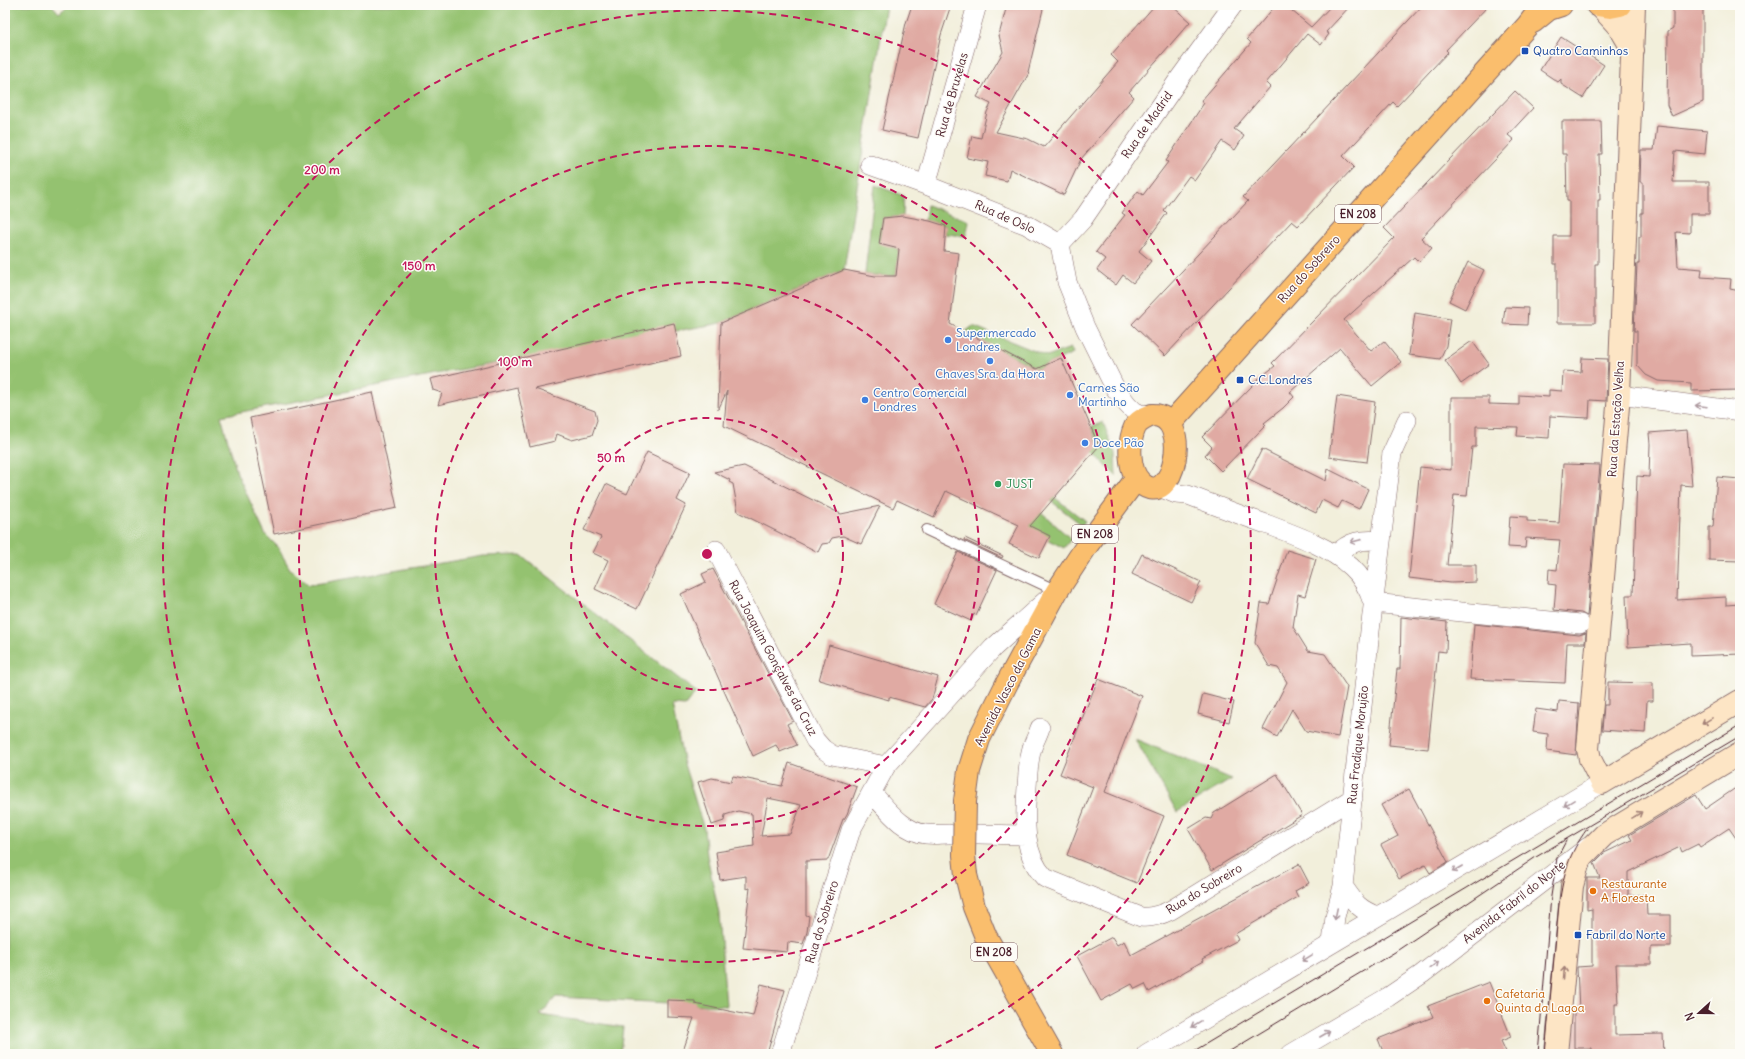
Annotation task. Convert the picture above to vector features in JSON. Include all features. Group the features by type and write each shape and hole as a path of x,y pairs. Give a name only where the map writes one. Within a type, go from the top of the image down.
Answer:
{"main road":[{"name":"Rua do Sobreiro","path":"1161,420 1528,25 1543,5"},
{"name":"Rua do Sobreiro","path":"1528,25 1549,9 1561,5"},
{"path":"1143,418 1161,420 1176,444 1175,464 1165,482 1159,487 1151,488 1143,485 1136,479 1131,459 1132,437 1135,426 1143,418"},
{"name":"Rua do Sobreiro","path":"1057,591 1088,544 1136,479"},
{"name":"Avenida Vasco da Gama","path":"1052,1054 986,937 974,907 966,875 964,848 965,801 970,771 979,739 1057,591"}],"street":[{"name":"Rua de Bruxelas","path":"926,185 977,5"},
{"name":"Rua de Madrid","path":"1060,244 1083,219 1179,79 1233,5"},
{"path":"1606,5 1633,51"},
{"name":"Rua da Estação Velha","path":"1602,783 1591,763 1588,749 1619,395 1634,5"},
{"name":"Rua de Oslo","path":"870,165 926,185 1027,225 1060,244"},
{"path":"1060,244 1067,282 1085,327 1115,388 1132,437"},
{"path":"1115,388 1134,411 1161,420"},
{"path":"1619,395 1740,411"},
{"name":"Rua Fradique Morujão","path":"1332,943 1335,916 1343,886 1373,603 1392,453 1408,420"},
{"path":"1173,469 1188,495"},
{"name":"Rua Fradique Morujão","path":"1159,487 1176,494 1188,495 1295,535 1336,555 1353,568 1361,578 1369,591 1373,603"},
{"path":"1336,555 1349,544 1359,540 1381,541"},
{"name":"Rua Joaquim Gonçalves da Cruz","path":"716,550 815,740 823,749 832,755 886,766"},
{"name":"Rua do Sobreiro","path":"780,1054 851,830 886,766 993,648 1057,591"},
{"path":"1373,603 1580,624"},
{"name":"Rua do Sobreiro","path":"993,648 1006,639 1017,637 1022,642 1023,646 1020,661"},
{"path":"1146,1054 1740,700"},
{"name":"Rua do Sobreiro","path":"1040,728 1032,748 1028,768 1025,813 1026,835 1038,870 1045,878 1141,917 1149,918 1160,916 1171,910 1353,798"},
{"name":"Avenida Fabril do Norte","path":"1291,1054 1388,997 1422,974 1548,875 1604,835 1740,753"},
{"path":"872,793 896,819 914,831 925,834 949,834"},
{"path":"979,834 1026,835"},
{"path":"1556,1054 1572,886 1578,864 1583,856 1604,835"},
{"path":"1343,886 1355,905 1366,912 1377,916"}],"lane":[{"path":"927,530 1057,591"}],"green space":[{"path":"5,5 52,5 59,13 69,5 886,5 844,270 721,323 436,374 221,416 237,473 265,534 277,546 290,569 309,585 483,556 521,555 696,692 685,706 672,705 684,764 704,829 707,855 719,914 726,1006 556,997 540,1015 623,1027 620,1054 5,1054"},
{"path":"875,185 904,196 903,216 883,218 879,243 899,249 896,276 875,276 865,274"},
{"path":"927,205 969,221 966,236 945,234 946,226 925,220"},
{"path":"973,326 1047,356 1071,348 1073,353 1037,369 965,332"},
{"path":"1103,422 1115,453 1116,476 1093,452 1099,445 1091,427"},
{"path":"1054,497 1085,521 1082,525 1051,501"},
{"path":"1041,512 1071,539 1064,548 1027,529"},
{"path":"1135,739 1232,779 1177,812"}],"building":[{"path":"912,5 951,5 941,35 918,138 882,130 906,23"},
{"path":"1007,5 1044,5 1029,73 996,132 1028,139 1044,147 1118,62 1111,55 1155,5 1171,5 1190,22 1129,92 1134,97 1081,159 1064,195 1010,169 1007,181 985,176 988,162 967,158 972,136 981,138 987,112 991,104 977,97 1003,52 999,35"},
{"path":"1276,5 1285,5 1311,27 1332,5 1351,5 1326,32 1329,34 1321,45 1307,34 1266,83 1270,87 1234,129 1244,136 1235,150 1222,141 1195,180 1189,176 1164,210 1167,213 1139,251 1151,261 1133,283 1123,275 1116,285 1097,270 1105,259 1096,252 1125,215 1122,213 1138,191 1143,195 1168,162 1166,161 1204,103 1201,101 1251,43 1247,39"},
{"path":"1423,5 1489,5 1446,50 1448,52 1397,106 1393,102 1343,156 1354,167 1298,226 1292,221 1165,356 1132,324 1248,201 1243,197"},
{"path":"1673,5 1703,5 1703,102 1672,116 1667,105 1668,31 1673,28"},
{"path":"1561,37 1604,65 1583,98 1561,84 1561,79 1558,82 1540,70"},
{"path":"1515,91 1533,108 1508,135 1514,140 1421,238 1432,248 1419,262 1414,257 1344,320 1371,351 1384,341 1401,362 1372,386 1340,348 1290,392 1294,397 1264,423 1266,425 1221,471 1205,455 1212,447 1202,437 1254,384 1253,383 1275,366 1272,363 1394,238 1384,228"},
{"path":"1562,121 1601,121 1602,154 1599,154 1600,200 1598,200 1598,264 1595,264 1595,323 1557,323 1557,264 1554,264 1554,236 1569,236 1569,201 1567,201 1566,154 1562,154"},
{"path":"1657,126 1707,131 1705,154 1675,151 1673,182 1709,182 1709,214 1690,214 1690,233 1676,232 1678,267 1702,269 1701,277 1731,279 1730,289 1740,291 1740,390 1691,391 1691,383 1658,381 1646,375 1637,365 1637,331 1634,331 1637,264 1639,264 1639,237 1641,237 1641,213 1643,213 1643,182 1640,182 1641,150 1654,150"},
{"path":"903,216 930,221 946,226 944,251 959,253 950,324 1037,369 1061,358 1099,446 1030,526 1050,536 1039,558 1009,544 1019,525 946,491 934,517 897,500 893,508 724,426 727,391 718,410 721,323 844,270 875,276 896,276 899,249 879,244 883,218"},
{"path":"1468,262 1484,270 1465,309 1449,301"},
{"path":"1505,307 1528,308 1527,325 1503,324"},
{"path":"1415,313 1450,319 1446,346 1440,359 1409,355"},
{"path":"674,323 681,356 535,389 595,411 597,420 592,435 572,440 557,434 555,441 530,447 517,387 438,405 442,393 433,390 430,379"},
{"path":"1472,341 1489,364 1461,384 1445,360"},
{"path":"1582,358 1608,359 1606,401 1590,400 1589,418 1550,416 1549,438 1517,436 1518,427 1476,426 1476,447 1472,447 1467,496 1454,495 1447,565 1476,565 1476,582 1451,583 1409,578 1420,467 1451,470 1451,397 1489,397 1489,404 1519,405 1519,395 1549,397 1549,390 1562,391 1563,371 1581,372"},
{"path":"372,392 397,508 274,534 250,418"},
{"path":"1337,396 1375,402 1367,462 1329,457"},
{"path":"1687,430 1692,486 1681,485 1677,600 1726,597 1726,605 1740,604 1740,654 1691,656 1691,643 1628,647 1626,595 1633,595 1637,476 1649,477 1649,433"},
{"path":"1262,449 1326,481 1328,469 1368,489 1359,509 1342,501 1338,508 1322,500 1316,513 1247,479"},
{"path":"647,452 690,472 677,500 686,505 637,609 595,589 608,560 593,553 601,537 584,530 606,484 627,494"},
{"path":"1563,464 1600,465 1587,616 1581,613 1554,610 1556,585 1548,584 1549,569 1557,570 1560,540 1526,538 1525,548 1508,547 1510,516 1527,517 1527,521 1559,523"},
{"path":"744,466 841,514 880,506 861,544 843,536 832,538 829,543 822,544 818,552 738,512 733,484 729,482 730,480 714,472"},
{"path":"1717,477 1740,479 1740,561 1709,560 1709,527 1713,527"},
{"path":"965,538 1003,556 1002,558 964,540"},
{"path":"1287,550 1316,559 1305,596 1298,594 1293,627 1308,651 1325,654 1347,687 1338,737 1306,731 1292,709 1277,737 1263,729 1287,682 1278,668 1269,666 1255,643 1261,603 1269,604"},
{"path":"958,552 997,570 976,615 974,614 971,621 934,604"},
{"path":"1142,554 1201,582 1191,602 1132,574"},
{"path":"713,569 793,721 787,724 797,745 780,752 776,745 753,756 681,594 706,582 702,574"},
{"path":"1401,617 1447,622 1446,652 1438,651 1428,749 1389,745 1397,669 1400,669"},
{"path":"1474,624 1579,635 1586,633 1585,643 1567,643 1565,683 1470,679"},
{"path":"829,645 938,677 932,699 925,707 889,697 889,700 819,680"},
{"path":"1098,679 1142,696 1105,792 1164,816 1137,883 1067,855 1093,787 1060,774"},
{"path":"1608,682 1653,683 1653,701 1647,701 1645,733 1602,730 1604,705 1608,705"},
{"path":"1203,694 1234,702 1229,722 1198,714"},
{"path":"1559,701 1579,703 1576,755 1547,751 1548,734 1533,732 1536,709 1558,712"},
{"path":"789,763 857,787 828,860 806,861 806,915 809,916 807,932 803,944 788,942 787,952 743,948 750,888 746,889 746,876 720,880 716,852 754,846 752,814 738,811 725,815 724,821 712,825 698,782 712,778 731,782 733,776 782,786","holes":["768,798 801,805 790,834 761,836"]},
{"path":"1277,774 1302,815 1212,870 1188,829 1206,818 1211,819 1214,813"},
{"path":"1740,785 1740,844 1729,828 1700,847 1698,844 1682,852 1680,847 1628,872 1628,895 1646,895 1647,915 1671,915 1671,947 1651,947 1651,964 1616,964 1618,1004 1615,1004 1615,1035 1663,1034 1664,1054 1591,1054 1591,1048 1574,1048 1574,1011 1579,1010 1577,967 1592,966 1592,909 1587,910 1587,878 1600,878 1594,863 1604,853 1632,840 1629,835 1696,795 1705,809"},
{"path":"1409,789 1448,862 1430,873 1425,865 1399,879 1381,845 1398,836 1381,805"},
{"path":"1299,864 1309,883 1295,891 1298,897 1235,934 1238,940 1202,959 1203,961 1149,992 1145,984 1135,989 1132,984 1101,1001 1077,956 1112,937 1117,945 1124,941 1131,955"},
{"path":"1489,982 1511,1037 1501,1041 1507,1054 1384,1054 1378,1039 1433,1017 1428,1006"},
{"path":"761,984 785,990 767,1054 682,1054 694,1018 667,1017 667,1000 695,1001 695,1004 753,1016"}],"tram line":[{"path":"1189,1054 1740,725"},
{"path":"1225,1054 1395,952 1536,857 1740,736"},
{"path":"1545,1054 1561,893 1571,856 1587,829"},
{"path":"1538,1054 1551,896 1557,858 1566,841"}],"place":[{"name":"Quatro Caminhos","path":"1525,51"},
{"name":"Supermercado Londres","path":"948,340"},
{"name":"Chaves Sra. da Hora","path":"990,361"},
{"name":"C.C.Londres","path":"1240,380"},
{"name":"Carnes São Martinho","path":"1070,395"},
{"name":"Centro Comercial Londres","path":"865,400"},
{"name":"Doce Pão","path":"1085,443"},
{"name":"JUST","path":"998,484"},
{"name":"Restaurante A Floresta","path":"1593,891"},
{"name":"Fabril do Norte","path":"1578,935"},
{"name":"Cafetaria Quinta da Lagoa","path":"1487,1001"}]}
